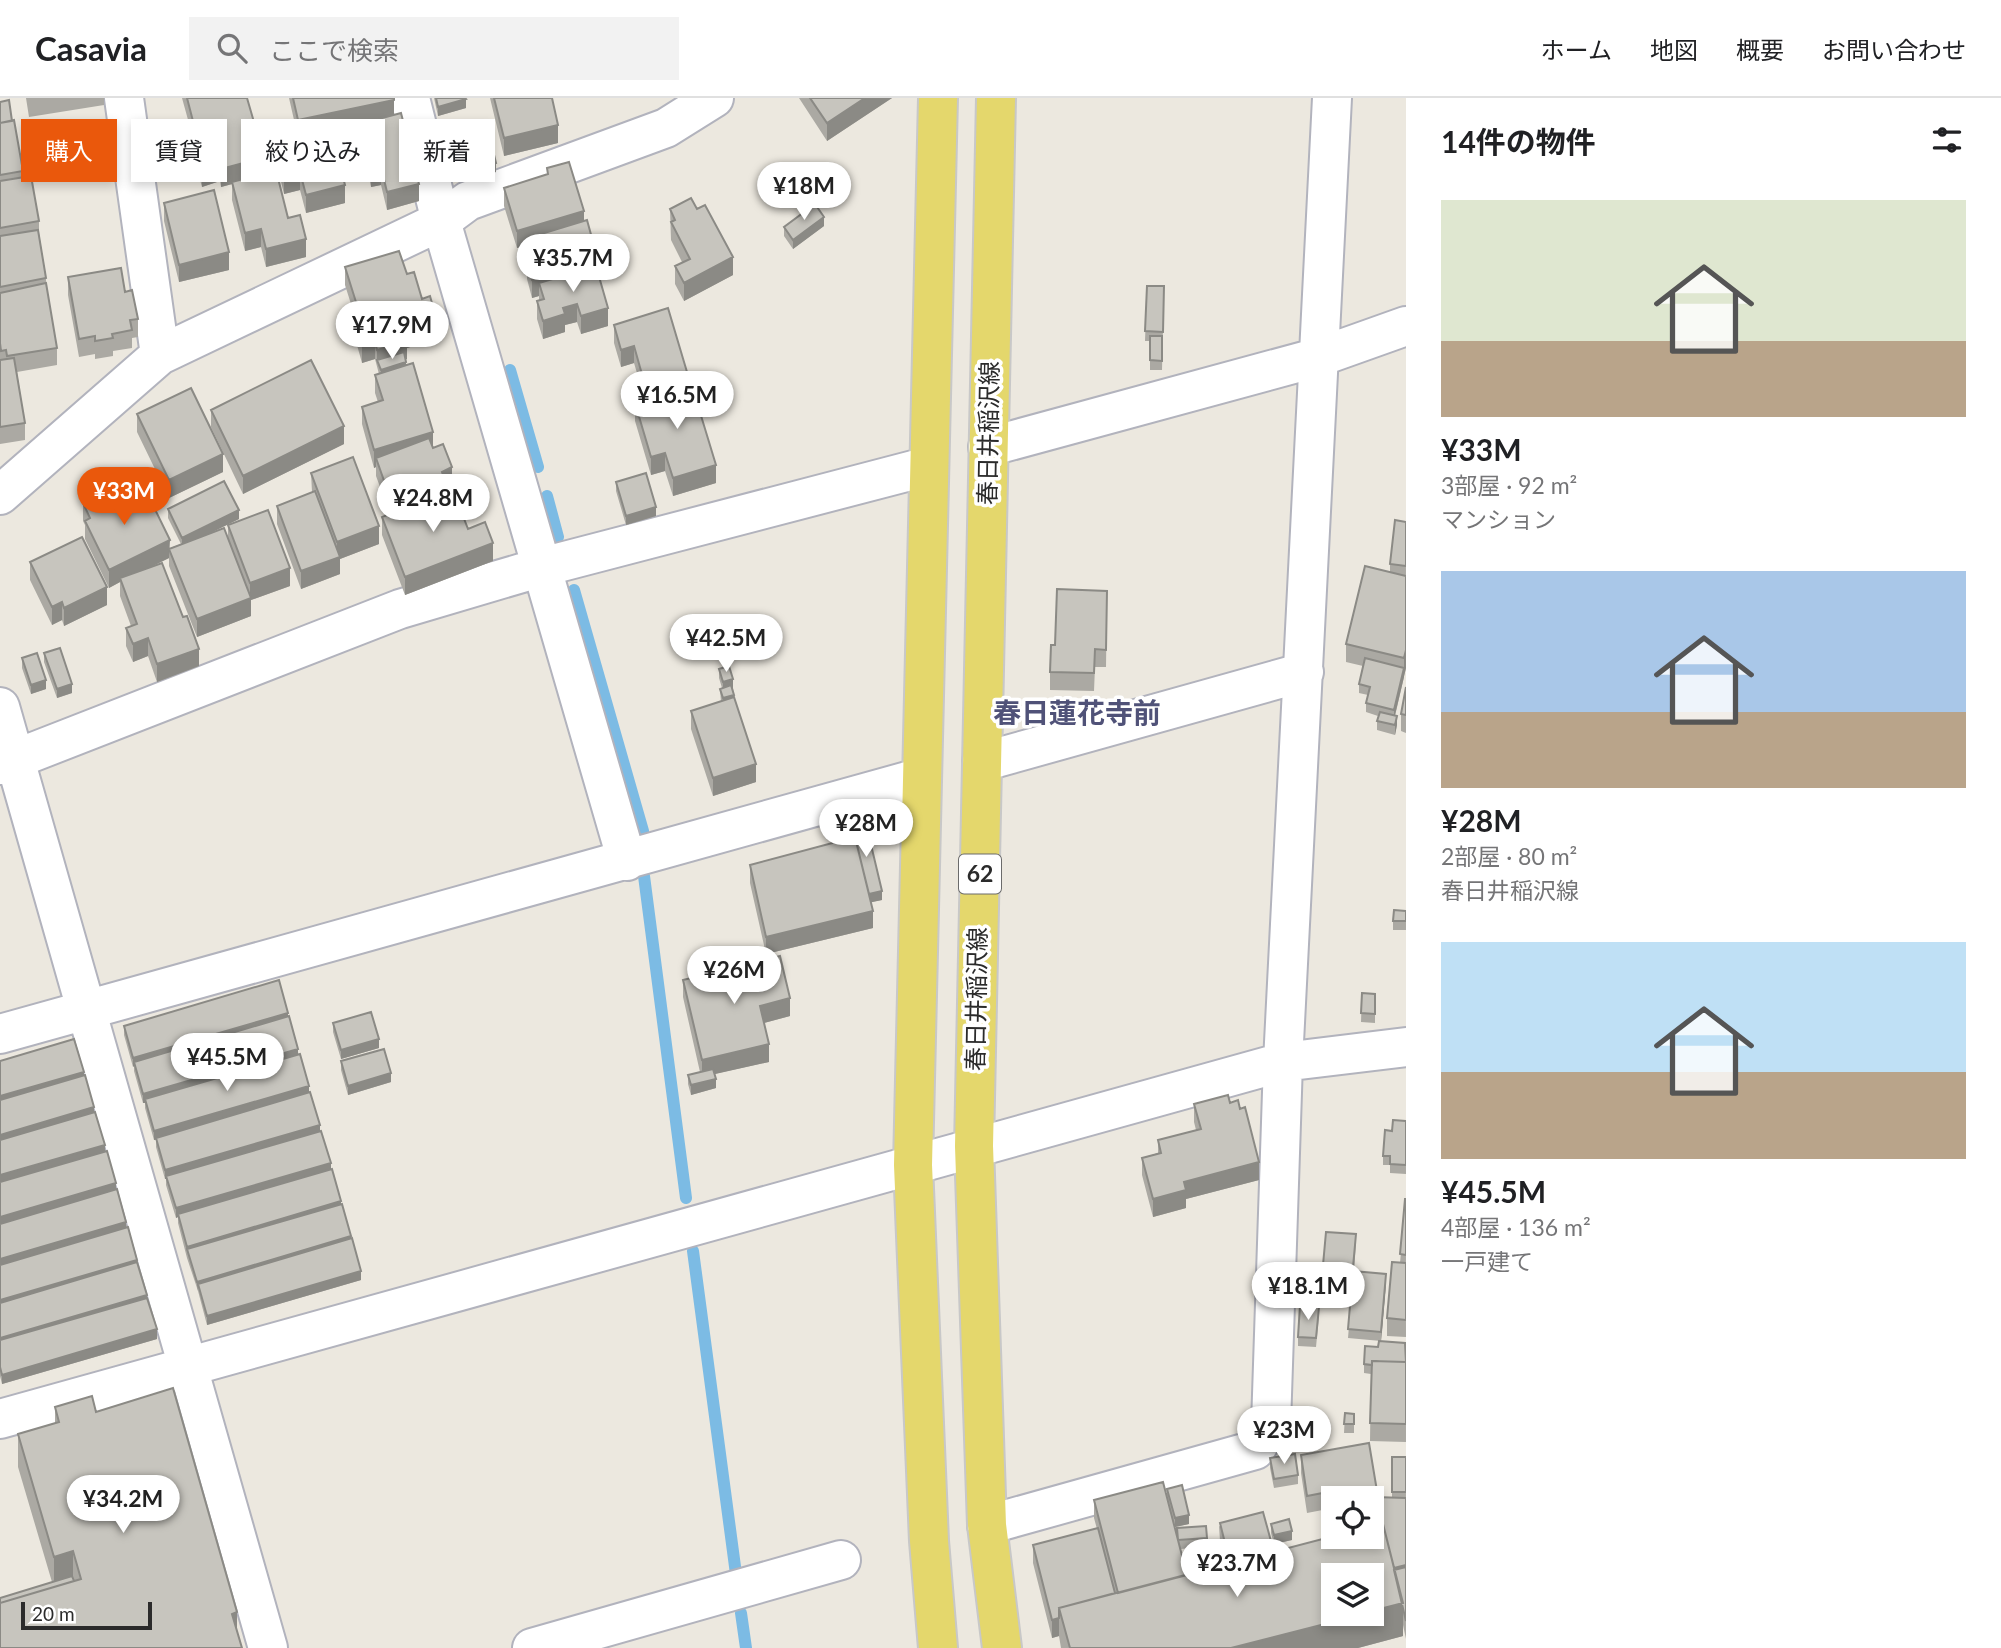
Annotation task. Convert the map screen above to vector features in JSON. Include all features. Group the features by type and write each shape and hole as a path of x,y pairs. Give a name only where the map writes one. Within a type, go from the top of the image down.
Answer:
{"main road":[{"path":"938,98 913,1165 929,1541 939,1648"},
{"name":"春日井稲沢線","path":"996,98 974,1146 987,1525 1002,1648"}],"street":[{"path":"124,98 160,355"},
{"path":"410,98 442,221 627,861"},
{"path":"0,495 160,355 442,221 468,201 666,128 714,98"},
{"path":"987,1525 1255,1450 1270,1425 1283,1062 1332,98"},
{"path":"988,447 1319,357 1406,327"},
{"path":"7,762 400,609 542,567 929,466"},
{"path":"982,762 1304,672"},
{"path":"0,707 7,762 86,1009 268,1648"},
{"path":"0,1034 922,777"},
{"path":"0,1419 1283,1062 1406,1047"},
{"path":"531,1648 841,1560"}],"building":[{"path":"187,98 247,98 253,119 241,119 241,164 227,167 227,119 192,119"},
{"path":"293,98 394,98 394,100 298,119"},
{"path":"436,98 465,98 466,99 438,107"},
{"path":"494,98 552,98 558,125 504,138"},
{"path":"810,98 865,98 827,123"},
{"path":"9,100 12,121 0,123 0,102"},
{"path":"401,113 399,182 419,184 387,192 385,182 385,119 378,119"},
{"path":"14,120 21,171 0,175 0,123"},
{"path":"569,162 584,211 517,231 504,188 548,174 547,168"},
{"path":"21,178 21,182 32,182 39,221 0,228 0,181"},
{"path":"241,180 241,182 279,182 288,218 300,215 306,239 266,249 261,229 245,233 232,182"},
{"path":"303,182 344,182 345,185 306,195"},
{"path":"214,190 229,252 179,265 164,203"},
{"path":"691,198 697,209 705,205 733,257 684,283 675,266 690,259 671,222 675,220 670,209"},
{"path":"815,204 824,217 793,240 784,227"},
{"path":"587,220 598,260 532,280 527,261 537,258 531,237"},
{"path":"38,230 46,278 0,287 0,236"},
{"path":"399,251 407,274 414,272 422,299 430,296 437,321 404,331 407,341 377,350 375,342 362,346 355,320 361,318 345,267"},
{"path":"596,266 608,308 581,316 577,304 563,308 565,314 543,321 537,301 544,299 539,283"},
{"path":"121,268 125,292 132,290 138,319 130,320 132,330 112,334 113,338 95,341 95,336 79,339 68,277"},
{"path":"46,283 57,348 7,356 6,350 1,351 0,343 0,293"},
{"path":"1147,286 1164,286 1163,332 1145,331"},
{"path":"668,308 687,372 645,385 634,346 621,350 614,325"},
{"path":"1150,336 1162,336 1162,361 1150,360"},
{"path":"404,352 406,362 381,370 377,360"},
{"path":"14,358 25,423 0,427 0,360"},
{"path":"311,360 344,426 243,476 211,410"},
{"path":"413,363 433,432 374,450 362,407 383,400 375,375"},
{"path":"692,386 716,465 673,478 665,453 651,457 635,403"},
{"path":"191,388 223,454 169,480 137,414"},
{"path":"429,438 433,448 443,444 452,467 442,472 447,486 393,506 376,458"},
{"path":"353,457 379,526 337,542 311,473"},
{"path":"646,473 656,507 626,516 616,482"},
{"path":"224,481 239,510 182,538 168,509"},
{"path":"113,488 121,503 146,491 170,540 109,570 85,521 90,518 83,503"},
{"path":"453,490 468,529 485,522 493,543 405,577 382,517"},
{"path":"315,491 340,557 301,571 277,506"},
{"path":"268,510 290,568 250,583 228,525"},
{"path":"1395,520 1406,522 1406,566 1390,564"},
{"path":"224,528 251,598 197,619 169,549"},
{"path":"82,537 107,587 64,608 62,602 52,607 30,562"},
{"path":"162,563 199,649 157,664 148,638 133,644 126,628 137,624 120,578"},
{"path":"1365,566 1406,576 1404,658 1346,644"},
{"path":"1057,589 1107,591 1106,650 1095,649 1094,673 1050,672 1051,645 1055,645"},
{"path":"60,648 72,684 57,689 44,653"},
{"path":"37,653 46,680 31,685 22,658"},
{"path":"1365,658 1404,668 1394,710 1366,703 1370,687 1359,684"},
{"path":"729,666 733,679 723,682 719,669"},
{"path":"731,685 734,695 723,698 720,689"},
{"path":"1406,687 1406,715 1401,714"},
{"path":"734,697 756,764 713,778 691,711"},
{"path":"1380,712 1397,716 1395,725 1377,721"},
{"path":"867,828 882,891 869,894 855,837 841,840 840,835"},
{"path":"855,837 873,911 766,937 750,865"},
{"path":"1394,910 1406,911 1406,921 1393,921"},
{"path":"780,956 790,998 760,1006 769,1044 702,1060 683,980"},
{"path":"279,980 288,1013 133,1058 124,1026"},
{"path":"1362,993 1375,994 1375,1014 1361,1013"},
{"path":"371,1012 379,1039 341,1050 333,1023"},
{"path":"289,1016 298,1049 143,1094 134,1062"},
{"path":"74,1039 84,1072 0,1096 0,1061"},
{"path":"384,1049 391,1073 348,1086 341,1061"},
{"path":"300,1054 309,1086 154,1131 145,1099"},
{"path":"713,1069 716,1079 691,1085 688,1075"},
{"path":"85,1075 94,1107 0,1135 0,1100"},
{"path":"310,1092 320,1125 165,1170 156,1138"},
{"path":"1228,1095 1230,1103 1238,1100 1240,1109 1245,1107 1259,1162 1184,1182 1186,1190 1153,1199 1142,1158 1161,1153 1158,1140 1201,1129 1194,1104"},
{"path":"95,1112 105,1145 0,1175 0,1140"},
{"path":"1393,1120 1406,1121 1406,1165 1390,1164 1390,1156 1383,1156 1385,1130 1392,1131"},
{"path":"321,1131 331,1163 176,1208 166,1176"},
{"path":"107,1151 116,1183 0,1217 0,1182"},
{"path":"332,1169 341,1201 187,1247 178,1214"},
{"path":"117,1189 126,1222 0,1259 0,1224"},
{"path":"1406,1199 1406,1255 1400,1254"},
{"path":"342,1204 351,1236 197,1282 187,1249"},
{"path":"128,1227 137,1260 0,1300 0,1265"},
{"path":"1326,1232 1356,1234 1353,1267 1323,1265"},
{"path":"352,1238 361,1271 207,1316 198,1284"},
{"path":"137,1262 147,1295 0,1338 0,1303"},
{"path":"1392,1262 1406,1263 1406,1320 1387,1318"},
{"path":"1353,1271 1386,1274 1381,1332 1348,1329"},
{"path":"147,1298 157,1329 2,1375 0,1340"},
{"path":"1300,1305 1319,1307 1316,1338 1298,1337"},
{"path":"1379,1341 1405,1343 1406,1362 1372,1361 1372,1365 1364,1364 1365,1346 1378,1347"},
{"path":"1372,1361 1406,1362 1406,1424 1370,1423"},
{"path":"173,1388 237,1612 232,1614 242,1648 0,1648 0,1603 81,1579 73,1551 54,1557 18,1434 59,1422 55,1407 92,1396 96,1412"},
{"path":"1345,1413 1354,1414 1354,1424 1344,1424"},
{"path":"1369,1443 1376,1486 1321,1486 1321,1493 1307,1496 1301,1455"},
{"path":"1295,1454 1298,1475 1274,1479 1270,1458"},
{"path":"1392,1457 1406,1457 1406,1492 1392,1492"},
{"path":"1163,1482 1187,1575 1118,1593 1094,1500"},
{"path":"1182,1485 1189,1515 1175,1518 1167,1489"},
{"path":"1384,1497 1406,1498 1406,1565 1394,1568 1384,1528"},
{"path":"1263,1512 1274,1552 1230,1563 1220,1523"},
{"path":"1289,1519 1292,1531 1274,1535 1271,1524"},
{"path":"1206,1526 1207,1538 1178,1540 1177,1528"},
{"path":"1098,1528 1115,1593 1059,1608 1059,1618 1052,1620 1033,1545"},
{"path":"1384,1528 1403,1603 1384,1608 1384,1563 1321,1563 1321,1625 1231,1648 1070,1648 1059,1608 1321,1539 1321,1549 1384,1549"},
{"path":"1406,1567 1406,1621 1394,1570"},
{"path":"72,1576 74,1581 0,1603 0,1598"}],"waterway":[{"path":"510,370 538,467"},
{"path":"547,496 558,537"},
{"path":"574,590 643,831"},
{"path":"644,876 686,1198"},
{"path":"693,1251 736,1574"},
{"path":"741,1613 746,1648"}],"district":[{"name":"春日蓮花寺前","path":"1077,713"}]}
